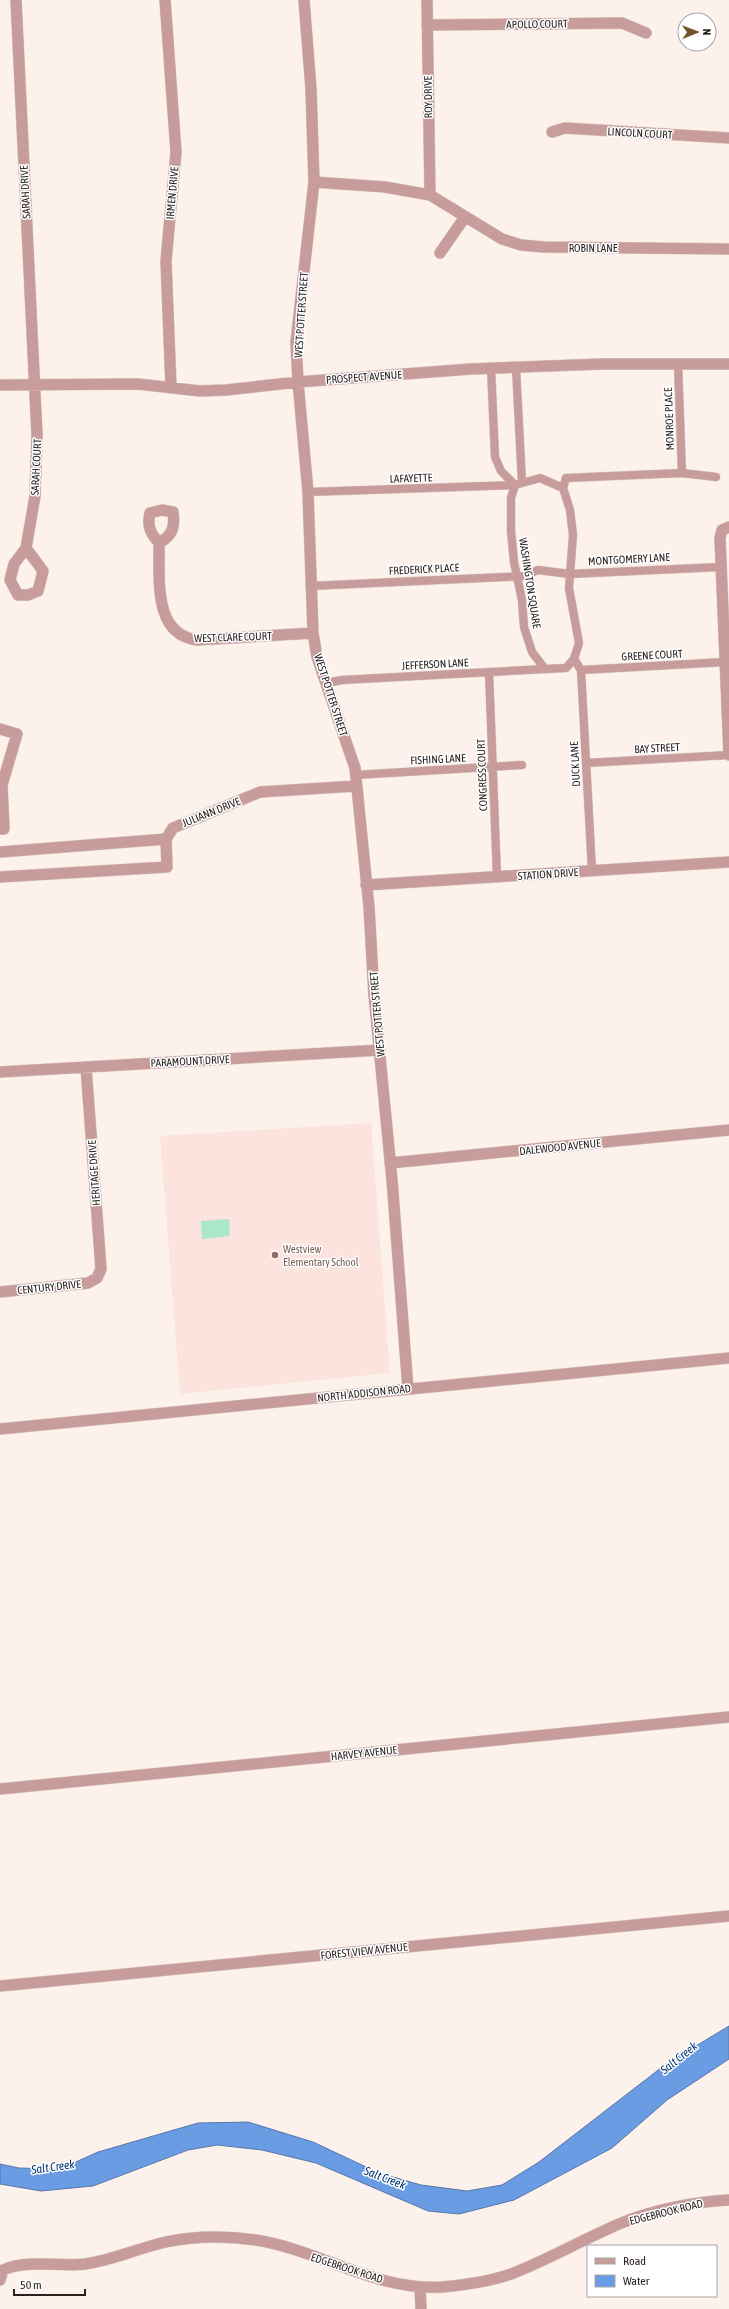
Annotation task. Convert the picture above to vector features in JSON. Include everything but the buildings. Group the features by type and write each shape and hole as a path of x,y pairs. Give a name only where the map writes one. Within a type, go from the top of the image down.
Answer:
{"street":[{"name":"SARAH DRIVE","path":"16,0 35,385"},
{"name":"IRMEN DRIVE","path":"165,0 176,126 176,152 166,262 171,387"},
{"name":"WEST POTTER STREET","path":"304,0 311,82 314,182 297,336 298,382 308,492 310,586 313,633 317,657 327,683 355,775 390,1163 408,1389"},
{"name":"ROY DRIVE","path":"427,0 430,195"},
{"name":"APOLLO COURT","path":"427,25 622,23 646,33"},
{"name":"LINCOLN COURT","path":"552,132 565,128 729,138"},
{"name":"ROBIN LANE","path":"314,182 385,187 430,195 502,239 521,245 544,247 729,249"},
{"path":"440,253 465,217"},
{"name":"PROSPECT AVENUE","path":"0,385 121,384 171,387 200,391 226,390 298,382 491,368 678,363 729,364"},
{"name":"MONROE PLACE","path":"678,363 682,473"},
{"path":"491,368 495,457 501,471 519,484 540,478 563,488"},
{"name":"WASHINGTON SQUARE","path":"516,368 519,484 512,498 511,532 526,634 532,652 545,669"},
{"name":"SARAH COURT","path":"26,548 35,496 37,435 35,385"},
{"path":"545,669 566,668 574,659 579,643 569,588 574,535 570,510 563,488 566,478 682,473 716,477"},
{"name":"LAFAYETTE","path":"308,492 519,484"},
{"path":"726,528 720,538 720,567 729,755"},
{"name":"WEST CLARE COURT","path":"159,543 164,617 170,626 181,636 197,640 313,633"},
{"name":"MONTGOMERY LANE","path":"538,570 570,574 720,567"},
{"name":"FREDERICK PLACE","path":"310,586 517,575 524,576 538,570"},
{"name":"DUCK LANE","path":"574,659 581,670 592,871"},
{"name":"GREENE COURT","path":"581,670 724,662"},
{"name":"JEFFERSON LANE","path":"327,683 342,680 545,669"},
{"name":"CONGRESS COURT","path":"490,672 497,877"},
{"path":"0,729 17,734 2,785 4,829 0,829"},
{"name":"BAY STREET","path":"586,763 729,755"},
{"name":"FISHING LANE","path":"355,775 522,765"},
{"name":"JULIANN DRIVE","path":"166,839 173,828 260,792 356,786"},
{"path":"0,852 166,839 167,867 0,877"},
{"name":"STATION DRIVE","path":"366,885 729,862"},
{"name":"PARAMOUNT DRIVE","path":"0,1072 380,1050"},
{"name":"HERITAGE DRIVE","path":"86,1067 101,1269 97,1278"},
{"name":"DALEWOOD AVENUE","path":"390,1163 729,1130"},
{"name":"CENTURY DRIVE","path":"0,1292 88,1283 97,1278"},
{"name":"NORTH ADDISON ROAD","path":"0,1429 729,1358"},
{"name":"HARVEY AVENUE","path":"0,1789 729,1717"},
{"name":"FOREST VIEW AVENUE","path":"0,1986 729,1916"},
{"name":"EDGEBROOK ROAD","path":"2,2275 14,2265 83,2264 166,2242 191,2238 227,2237 257,2240 282,2247 360,2275 382,2281 420,2287 444,2286 505,2276 620,2224 642,2216 705,2201 729,2200"},
{"path":"420,2287 421,2309"}],"shaded area":[{"name":"Westview Elementary School","path":"371,1123 390,1373 180,1394 160,1136"}],"green space":[{"path":"229,1219 230,1236 202,1239 201,1221"}],"water":[{"name":"Salt Creek","path":"729,2026 729,2059 667,2100 612,2148 514,2200 459,2214 428,2211 316,2163 262,2150 217,2145 188,2150 93,2186 41,2191 0,2184 0,2164 19,2168 53,2169 67,2166 98,2152 198,2123 248,2122 313,2142 379,2173 421,2185 467,2191 502,2185 539,2162 666,2064"}],"place":[{"name":"Westview Elementary School","path":"275,1255"}]}
